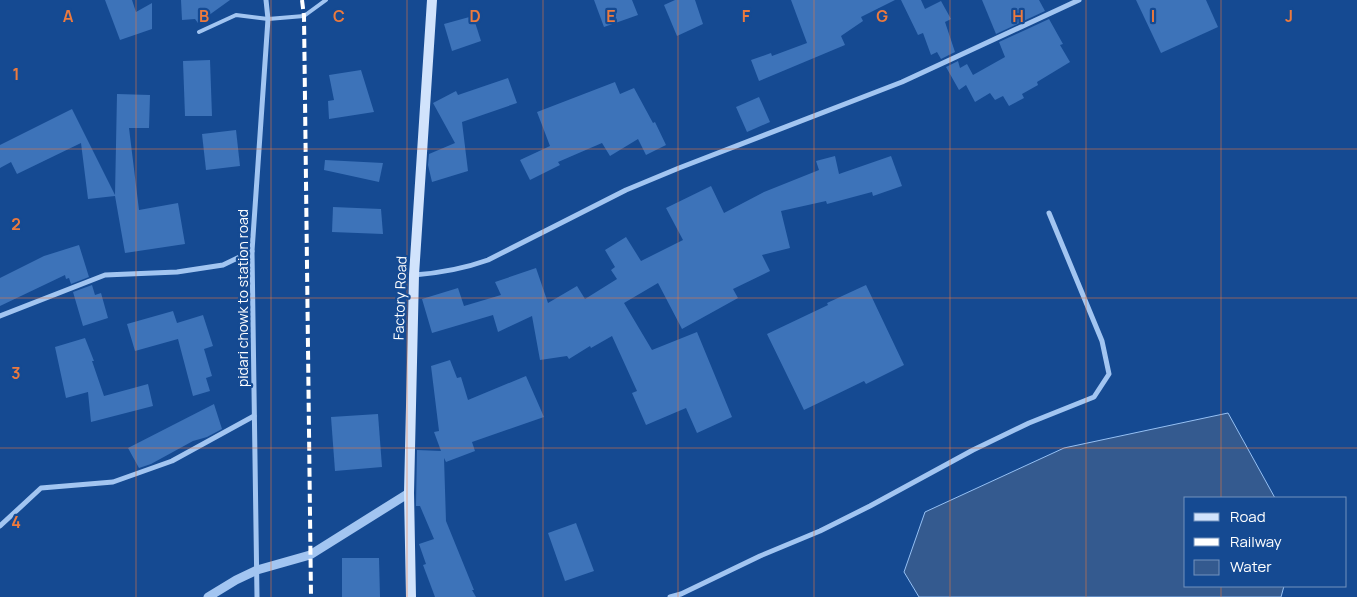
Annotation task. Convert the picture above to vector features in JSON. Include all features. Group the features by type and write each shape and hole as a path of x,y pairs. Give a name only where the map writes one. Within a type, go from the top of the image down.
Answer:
{"main road":[{"name":"Factory Road","path":"411,597 409,493 414,276 432,0"}],"street":[{"name":"pidari chowk to station road","path":"257,597 252,251 268,19 266,0"},
{"path":"414,276 467,268 488,260 635,187 688,164 902,82 1078,0"},
{"path":"670,597 681,594 760,556 820,531 973,450 1029,423 1094,397 1110,374 1102,341 1049,213"},
{"path":"0,316 106,275 177,272 223,265 252,251"},
{"path":"0,526 40,488 113,482 172,461 254,416"},
{"path":"208,597 257,570 310,555 409,493"}],"lane":[{"path":"199,32 236,16 268,19 304,16 326,0"}],"water":[{"path":"1228,413 1274,497 1184,497 1184,587 1284,587 1281,597 919,597 904,572 925,512 1064,448"}],"building":[{"path":"105,0 132,0 136,12 152,3 152,29 120,40"},
{"path":"181,0 230,0 198,23 195,19 182,20"},
{"path":"594,0 632,0 638,15 604,27"},
{"path":"675,0 695,0 703,24 677,36 664,5"},
{"path":"791,0 895,0 861,17 863,21 841,36 845,45 759,81 751,60 771,53 772,56 807,43"},
{"path":"901,0 921,0 925,9 941,1 951,19 945,22 955,52 941,59 937,52 931,55 923,33 918,35"},
{"path":"982,0 1039,0 1045,11 996,34"},
{"path":"1136,0 1206,0 1218,27 1161,53"},
{"path":"473,16 481,41 452,51 444,24"},
{"path":"1049,19 1063,44 1060,45 1070,62 1037,82 1038,85 1022,94 1024,98 1009,106 1003,96 995,100 990,93 975,102 966,85 959,90 946,67 958,61 960,68 967,64 973,75 1005,57 999,42"},
{"path":"210,60 212,116 185,116 183,61"},
{"path":"361,70 374,112 329,119 328,101 334,100 329,75"},
{"path":"508,78 517,103 462,122 468,171 432,182 428,165 429,154 455,143 433,103 456,91 458,95"},
{"path":"615,82 620,94 634,88 653,123 655,122 666,145 646,155 638,139 610,156 602,143 558,162 560,165 530,180 520,160 550,146 537,112"},
{"path":"117,94 150,95 149,128 129,128 139,210 178,203 185,244 125,253 115,196 88,199 81,143 17,174 11,162 0,168 0,145 72,109 115,195"},
{"path":"759,97 770,122 747,132 736,107"},
{"path":"236,130 240,166 206,170 202,134"},
{"path":"835,156 839,174 891,156 902,186 873,196 872,192 827,204 826,201 781,211 790,248 762,255 770,271 733,289 738,298 682,329 658,283 624,303 652,350 697,332 732,417 697,433 686,408 646,425 632,393 637,391 612,336 591,348 590,346 569,359 567,356 540,360 532,316 498,332 493,315 432,333 422,299 458,288 464,306 501,295 495,282 536,268 548,303 577,286 585,299 617,279 611,270 615,267 605,250 626,237 641,261 683,240 666,208 711,186 724,213 764,192 819,170 816,161"},
{"path":"325,160 383,163 379,182 324,170"},
{"path":"333,207 381,209 383,234 332,232"},
{"path":"79,245 89,277 71,284 69,278 66,279 65,275 0,306 0,278 44,256"},
{"path":"92,285 95,295 101,293 108,318 83,326 73,292"},
{"path":"866,285 904,365 866,384 864,381 804,410 767,334"},
{"path":"173,311 177,323 203,315 213,346 204,349 212,376 206,378 210,391 193,396 178,339 135,351 127,324"},
{"path":"85,338 104,396 148,384 153,406 91,422 88,392 66,398 55,347"},
{"path":"450,360 457,378 461,377 468,400 526,376 544,417 472,442 475,451 446,462 444,458 446,521 476,597 435,597 423,565 426,564 419,544 434,539 420,506 416,506 417,450 441,451 434,432 439,431 431,366"},
{"path":"214,404 222,429 139,468 128,448"},
{"path":"378,414 382,467 335,471 331,417"},
{"path":"576,523 594,571 565,581 548,533"},
{"path":"342,558 379,558 380,597 342,597"}],"railway":[{"path":"302,0 304,16 311,597"}]}
